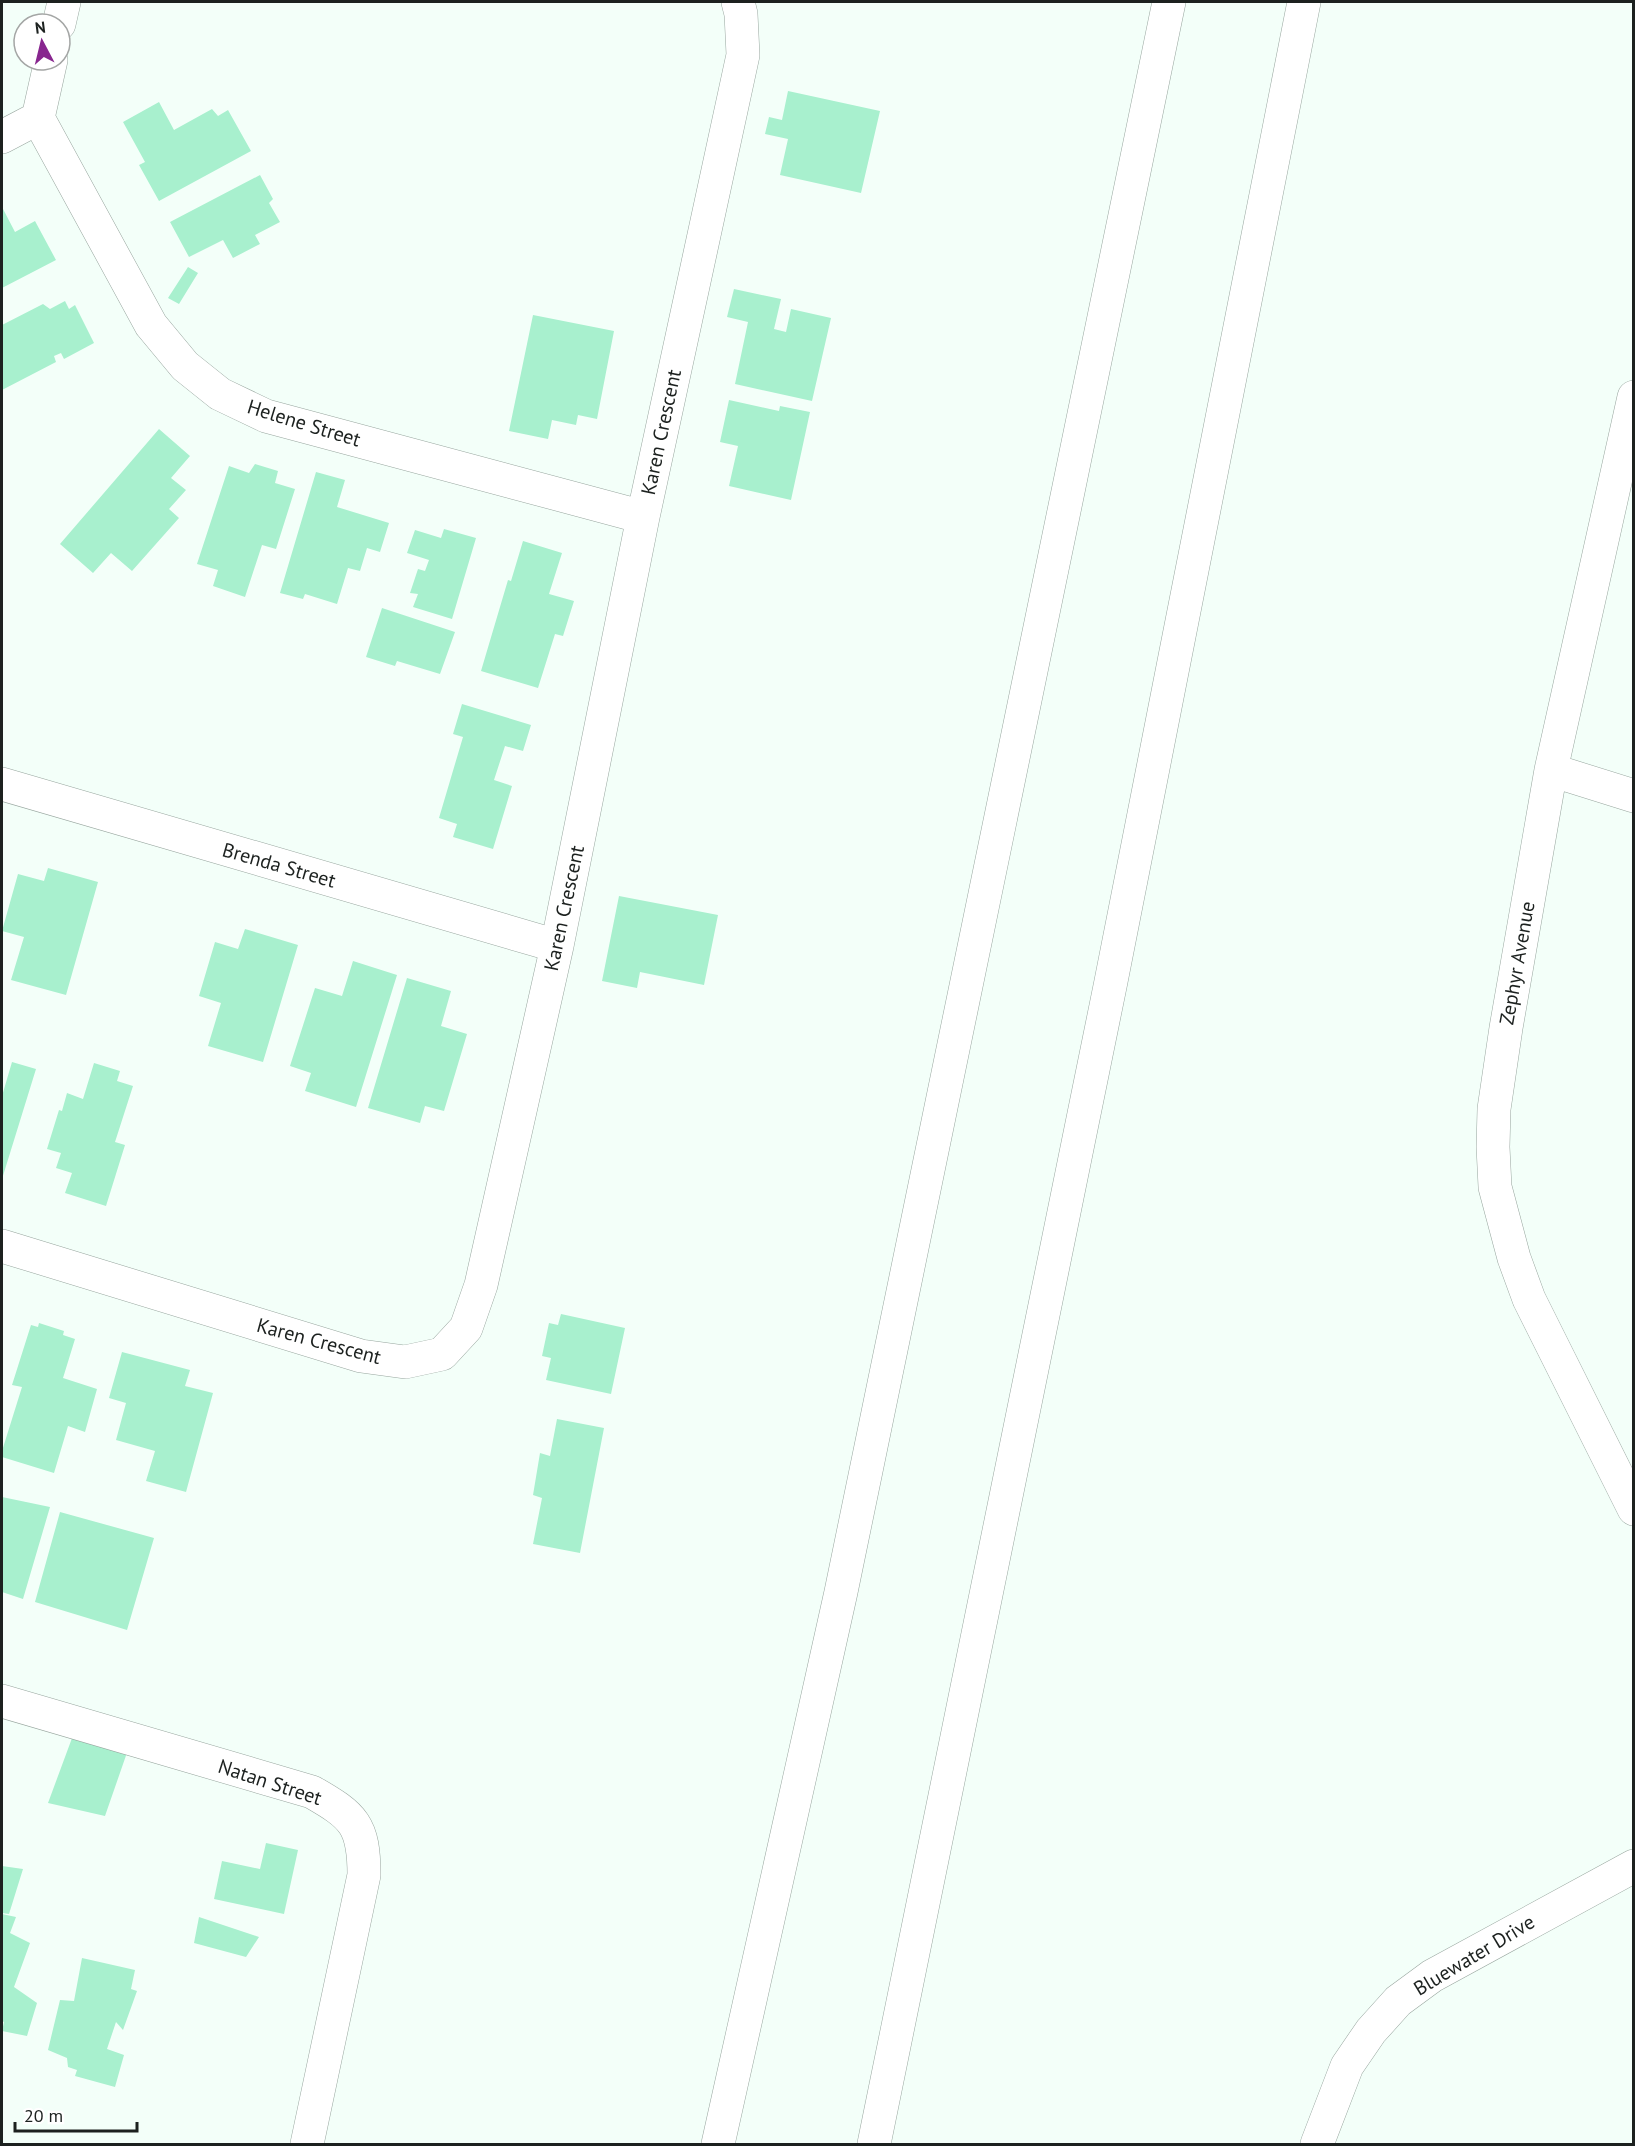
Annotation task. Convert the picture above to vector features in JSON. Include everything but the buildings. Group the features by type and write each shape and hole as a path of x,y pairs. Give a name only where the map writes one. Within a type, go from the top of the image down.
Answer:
{"main road":[{"name":"Karen Crescent","path":"2,1246 361,1356 405,1362 442,1354 466,1328 481,1285 557,946 643,517 743,55 741,14 738,2"},
{"path":"718,2145 841,1592 1169,2"},
{"path":"874,2145 1116,955 1304,2"},
{"path":"2,137 38,118 48,72"},
{"name":"Helene Street","path":"38,118 151,325 185,366 220,394 266,416 643,517"},
{"name":"Zephyr Avenue","path":"1634,397 1551,770 1506,1028 1494,1109 1492,1147 1495,1187 1514,1258 1529,1299 1634,1509"},
{"path":"1551,770 1634,796"},
{"name":"Brenda Street","path":"2,783 557,946"},
{"name":"Natan Street","path":"2,1701 312,1792 339,1807 355,1822 364,1847 364,1875 307,2145"},
{"name":"Bluewater Drive","path":"1317,2145 1347,2066 1371,2031 1398,2001 1432,1976 1634,1866"}]}
